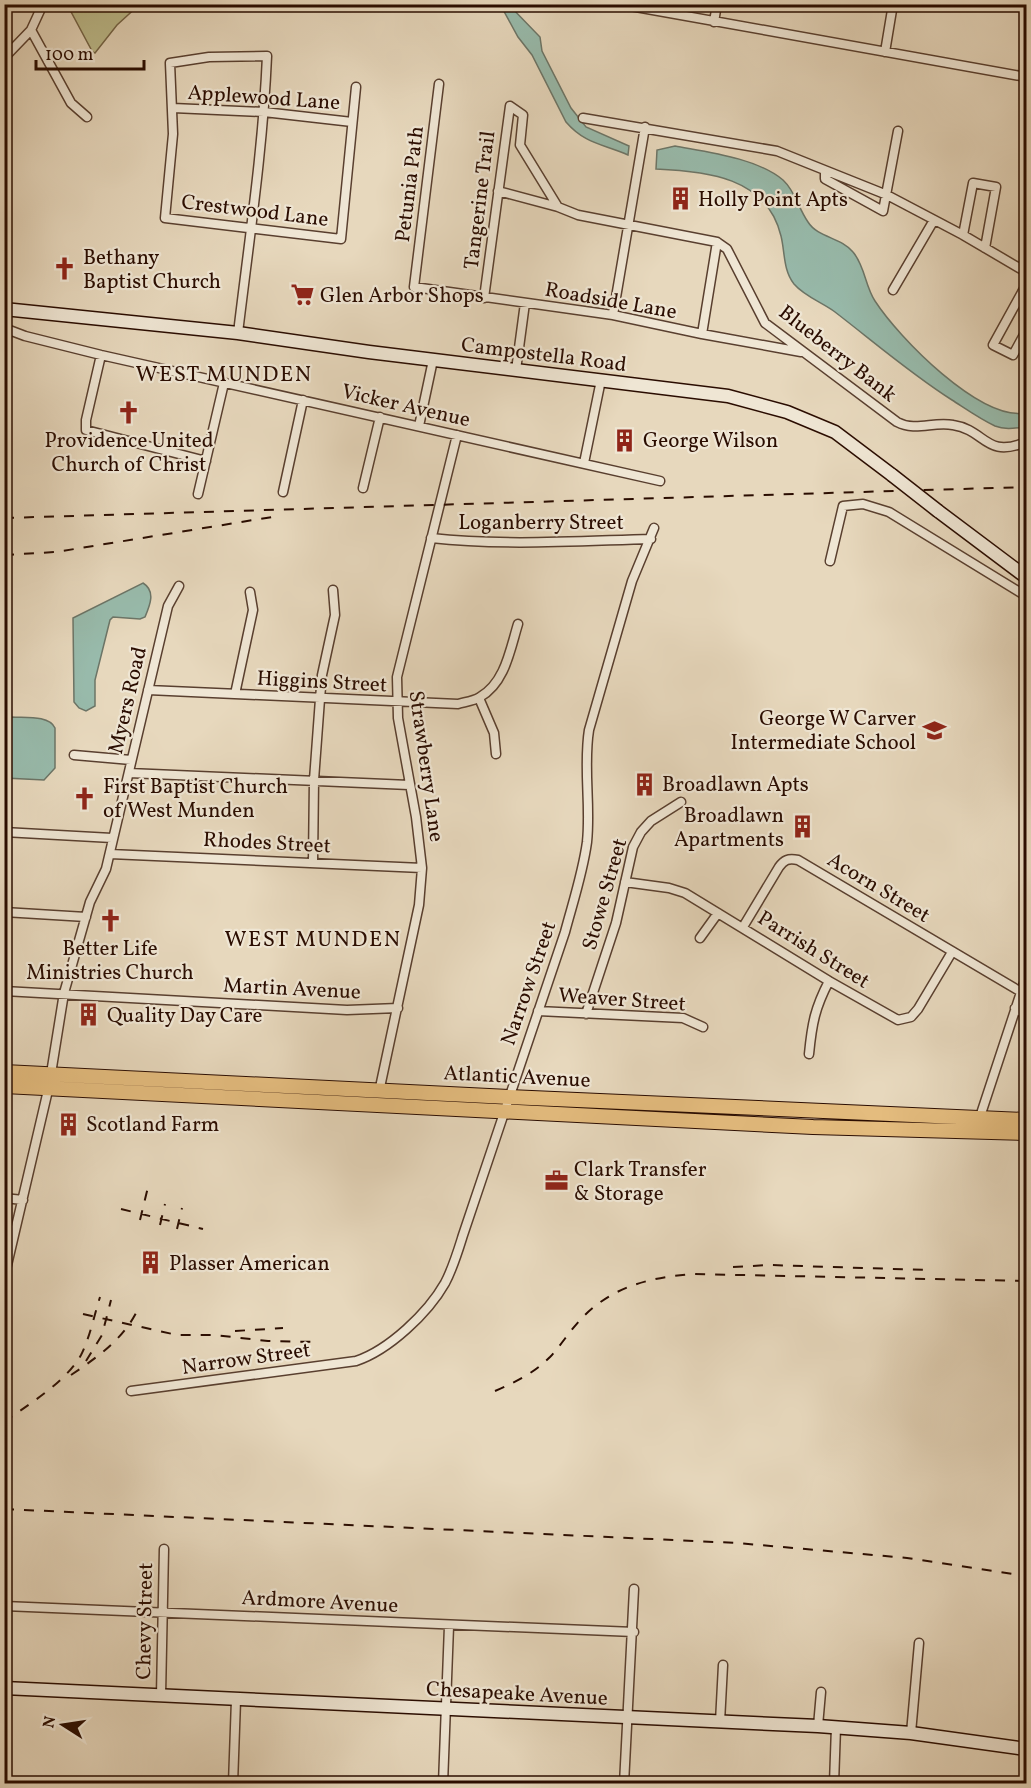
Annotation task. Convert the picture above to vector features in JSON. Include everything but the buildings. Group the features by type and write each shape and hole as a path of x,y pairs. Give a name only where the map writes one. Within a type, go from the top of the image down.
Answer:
{"main road":[{"name":"Campostella Road","path":"4,309 238,333 433,360 728,396 787,412 835,432 1026,578"},
{"name":"Atlantic Avenue","path":"4,1072 50,1082 376,1105 813,1127 1026,1133"},
{"name":"Atlantic Avenue","path":"4,1086 50,1082 380,1089 509,1097 1026,1120"},
{"name":"Chesapeake Avenue","path":"4,1688 836,1727 910,1733 1026,1749"}],"street":[{"path":"4,58 30,30 43,4"},
{"path":"619,4 1026,77"},
{"path":"714,22 717,4"},
{"path":"885,52 894,4"},
{"path":"30,30 70,103 87,117"},
{"path":"173,108 170,63 209,57 267,56 264,112 238,333"},
{"name":"Petunia Path","path":"414,287 439,84"},
{"path":"352,122 356,87"},
{"name":"Tangerine Trail","path":"484,298 510,106 523,115 520,145 558,207"},
{"name":"Applewood Lane","path":"173,108 264,112 352,122"},
{"name":"Crestwood Lane","path":"173,108 165,218 341,238 352,122"},
{"path":"583,118 777,151 887,195 963,235 1026,273"},
{"path":"613,315 645,127"},
{"path":"825,171 825,179 883,211 898,131"},
{"path":"963,235 973,183 996,187 985,248"},
{"path":"498,191 558,207 578,215 717,242 702,334"},
{"path":"893,290 934,220"},
{"name":"Blueberry Bank","path":"717,242 724,245 731,255 765,323 907,427 950,424 960,426 992,446 1012,448 1026,442"},
{"path":"1026,285 993,345 1013,355 1026,331"},
{"name":"Roadside Lane","path":"414,287 613,315 802,352"},
{"path":"516,370 525,303"},
{"name":"Vicker Avenue","path":"4,328 25,336 101,355 660,481"},
{"path":"101,355 86,420 86,430 94,434 206,461"},
{"path":"419,426 433,360"},
{"path":"585,463 601,380"},
{"path":"198,494 224,383"},
{"path":"283,492 303,400"},
{"path":"363,488 380,417"},
{"name":"Strawberry Lane","path":"376,1105 419,905 422,868 420,842 396,702 397,677 457,435"},
{"path":"830,561 843,506 863,504 889,512 1026,596"},
{"name":"Narrow Street","path":"131,1391 357,1361 379,1351 396,1339 432,1301 444,1284 463,1235 565,932 583,861 588,817 586,747 591,720 632,581 654,528"},
{"name":"Loganberry Street","path":"431,538 473,543 651,539"},
{"name":"Myers Road","path":"4,1278 50,1082 64,993 93,894 106,869 168,606 179,586"},
{"path":"313,862 314,780 322,675 335,615 333,590"},
{"path":"234,694 253,610 250,592"},
{"path":"496,754 494,733 479,698 501,676 518,624"},
{"name":"Higgins Street","path":"148,690 458,704 479,698"},
{"path":"74,755 131,760"},
{"path":"129,773 409,785"},
{"name":"Stowe Street","path":"586,1014 616,923 633,847 641,832 651,821 681,802"},
{"path":"4,832 112,838"},
{"name":"Rhodes Street","path":"110,854 422,868"},
{"name":"Acorn Street","path":"743,927 778,867 784,861 791,859 807,865 1021,992"},
{"name":"Parrish Street","path":"625,882 677,890 743,927 891,1017 903,1020 912,1017 918,1009 952,952"},
{"path":"4,912 86,917"},
{"path":"700,938 718,913"},
{"path":"975,1132 1026,977"},
{"path":"809,1054 816,1008 829,981"},
{"name":"Martin Avenue","path":"4,991 347,1010 398,1008"},
{"path":"1015,1008 1026,1015"},
{"name":"Weaver Street","path":"538,1011 683,1018 703,1027"},
{"path":"4,1198 22,1200"},
{"name":"Chevy Street","path":"161,1695 164,1549"},
{"path":"624,1784 634,1589"},
{"name":"Ardmore Avenue","path":"4,1606 633,1632"},
{"path":"443,1784 449,1626"},
{"path":"910,1733 919,1643"},
{"path":"720,1722 723,1665"},
{"path":"818,1726 821,1692"},
{"path":"233,1784 236,1700"},
{"path":"834,1784 836,1727"}],"shaded area":[{"path":"53,4 139,5 117,25 95,53 70,10 52,9"},
{"path":"509,5 540,37 542,51 571,108 586,127 629,146 628,155 587,139 566,122 532,55 518,37 501,6"},
{"path":"675,146 746,161 772,172 783,180 812,227 823,235 842,243 853,252 860,263 875,301 886,317 921,355 964,391 986,404 1007,412 1026,413 1026,427 999,427 978,417 922,380 835,312 803,292 790,279 781,236 774,216 763,201 748,189 732,181 695,172 656,169 657,150"},
{"path":"143,583 151,594 145,617 140,619 113,617 110,620 95,680 95,706 86,711 79,708 74,702 73,618"},
{"path":"5,718 42,719 55,728 55,768 44,780 5,778"}],"railway":[{"path":"4,518 1026,487"},
{"path":"4,555 56,552 272,517"},
{"path":"140,1220 149,1183"},
{"path":"160,1225 165,1204"},
{"path":"177,1229 182,1208"},
{"path":"121,1209 203,1229"},
{"path":"733,1267 769,1265 928,1270"},
{"path":"495,1391 524,1377 544,1363 574,1326 595,1306 620,1291 648,1281 693,1274 1026,1281"},
{"path":"4,1422 46,1392 74,1365 87,1341 100,1297"},
{"path":"86,1361 102,1335 111,1300"},
{"path":"71,1375 119,1337 139,1307"},
{"path":"83,1314 177,1335 214,1335 268,1341 319,1342"},
{"path":"235,1331 283,1328"},
{"path":"4,1509 737,1543 907,1558 1026,1576"}],"place":[{"name":"Holly Point Apts","path":"680,199"},
{"name":"Bethany Baptist Church","path":"65,269"},
{"name":"Glen Arbor Shops","path":"302,295"},
{"name":"Providence United Church of Christ","path":"129,412"},
{"name":"George Wilson","path":"625,440"},
{"name":"George W Carver Intermediate School","path":"934,730"},
{"name":"Broadlawn Apts","path":"644,784"},
{"name":"First Baptist Church of West Munden","path":"85,798"},
{"name":"Broadlawn Apartments","path":"802,827"},
{"name":"Better Life Ministries Church","path":"110,920"},
{"name":"Quality Day Care","path":"89,1015"},
{"name":"Scotland Farm","path":"68,1124"},
{"name":"Clark Transfer & Storage","path":"556,1181"},
{"name":"Plasser American","path":"151,1263"}],"district":[{"name":"WEST MUNDEN","path":"224,373"},
{"name":"WEST MUNDEN","path":"313,938"}]}
